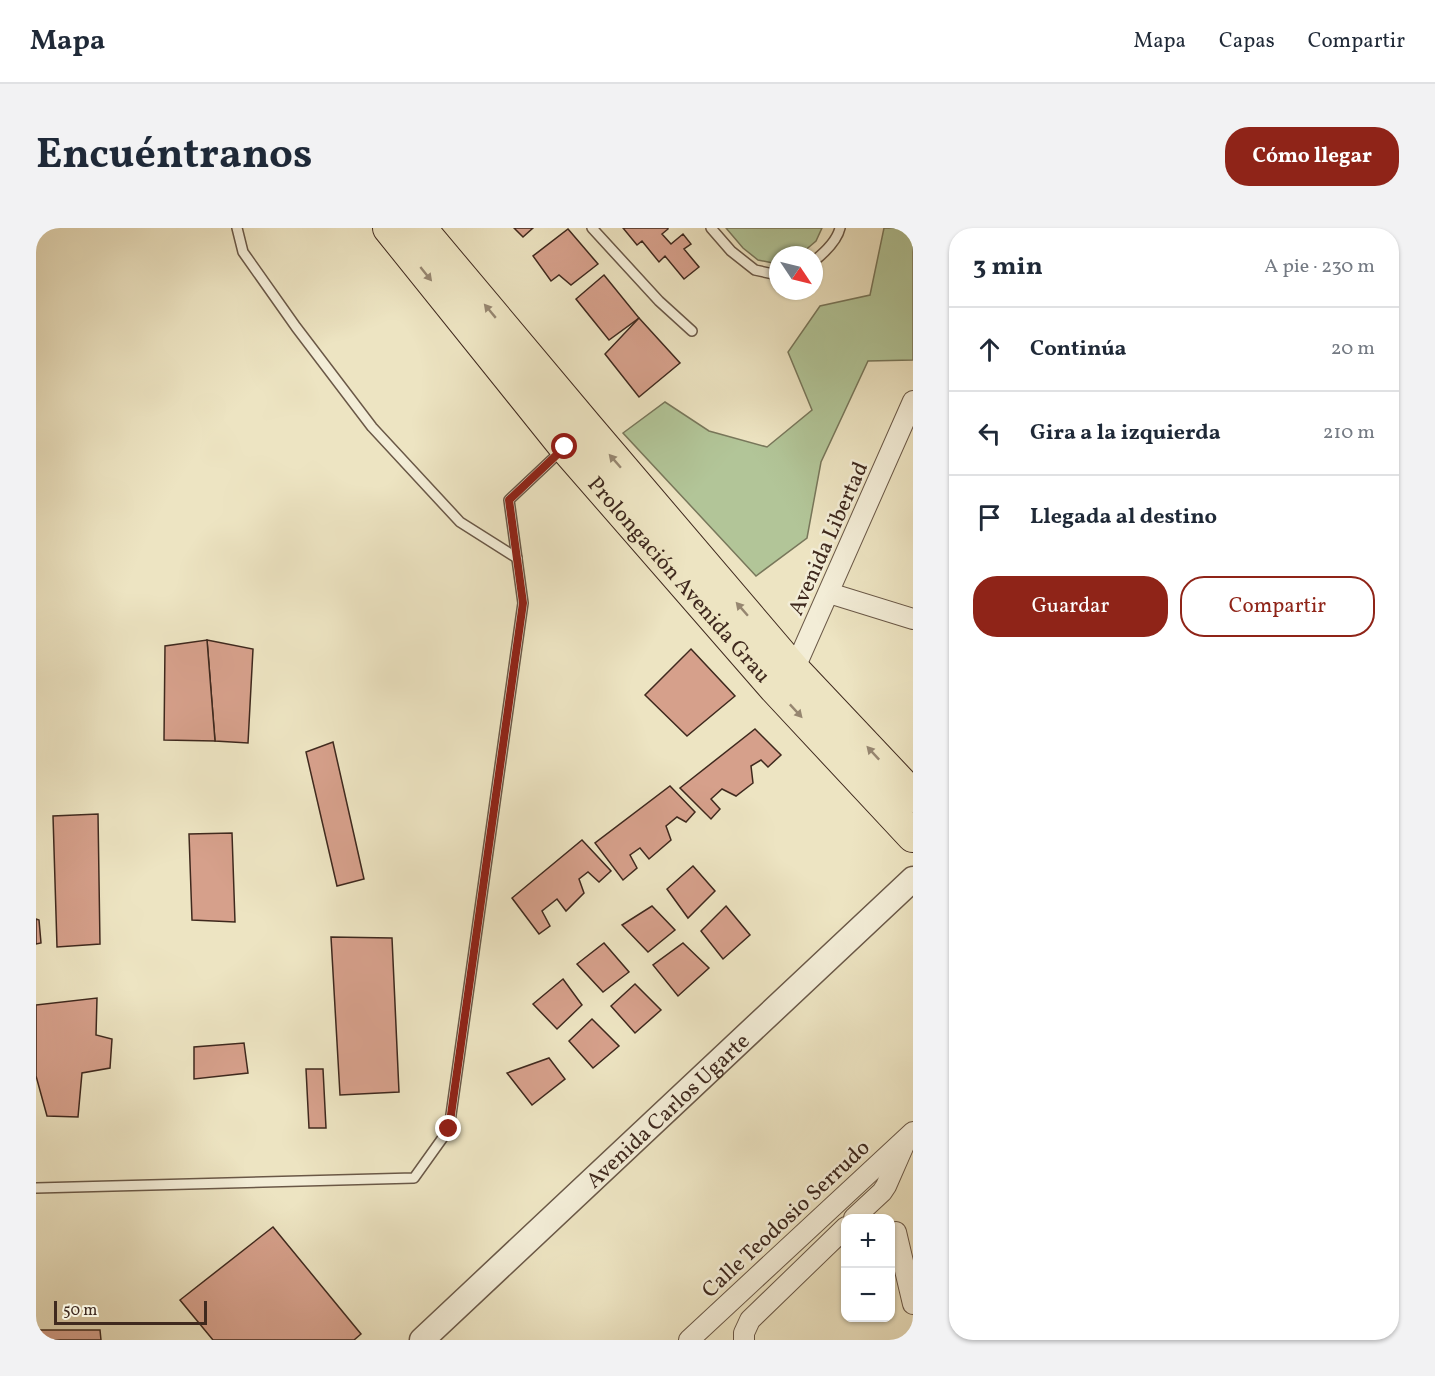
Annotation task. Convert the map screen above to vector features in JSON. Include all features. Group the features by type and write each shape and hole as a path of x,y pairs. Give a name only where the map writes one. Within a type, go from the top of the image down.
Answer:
{"highway":[{"name":"Prolongación Avenida Grau","path":"389,228 576,437 911,829"},
{"name":"Prolongación Avenida Grau","path":"420,228 576,437"},
{"name":"Prolongación Avenida Grau","path":"785,679 913,796"}],"street":[{"name":"Avenida Libertad","path":"785,679 829,593 913,401"},
{"path":"829,593 913,619"},
{"name":"Avenida Carlos Ugarte","path":"422,1340 913,879"},
{"path":"858,1214 886,1186 911,1134"},
{"name":"Calle Teodosio Serrudo","path":"689,1340 911,1134"},
{"path":"744,1340 744,1333 750,1320 841,1232"},
{"path":"896,1232 913,1304"}],"lane":[{"path":"237,228 243,252 296,327 372,427 460,522 517,558"},
{"path":"592,228 659,301 692,331"},
{"path":"711,228 730,251 755,270 769,273"},
{"path":"823,252 839,234 840,228"},
{"path":"36,1188 414,1178 449,1129 523,603 509,500 576,437"}],"green space":[{"path":"726,228 822,228 816,241 810,246 769,246 769,262 758,260 743,248"},
{"path":"884,228 913,228 913,360 868,361 821,462 807,538 756,576 623,433 665,402 709,431 767,447 812,410 788,352 820,306 870,295"}],"building":[{"path":"514,228 533,228 523,237"},
{"path":"623,228 668,228 662,234 671,244 683,234 691,244 684,249 699,267 684,279 665,256 659,262 642,241 637,245"},
{"path":"568,229 598,264 571,285 559,275 551,281 533,256"},
{"path":"604,275 639,318 609,340 576,299"},
{"path":"639,318 680,363 639,397 605,354"},
{"path":"207,640 253,649 248,743 215,741"},
{"path":"207,640 215,741 164,740 165,646"},
{"path":"691,649 735,696 687,736 645,695"},
{"path":"755,729 781,755 768,767 761,760 751,766 753,783 736,796 722,789 711,799 720,809 711,819 680,788"},
{"path":"333,742 364,879 337,886 306,752"},
{"path":"670,786 695,812 686,822 677,817 666,826 671,840 649,859 640,848 630,855 637,868 623,880 595,843"},
{"path":"98,814 100,944 57,947 53,816"},
{"path":"232,833 235,922 192,920 189,834"},
{"path":"582,840 611,871 599,882 588,872 579,879 584,893 566,911 557,899 542,911 550,926 539,934 512,898"},
{"path":"693,866 715,891 688,918 667,889"},
{"path":"652,906 675,930 648,952 622,925"},
{"path":"726,906 750,935 723,959 701,931"},
{"path":"36,919 39,920 41,943 36,944"},
{"path":"331,937 392,938 399,1092 340,1095"},
{"path":"604,943 629,972 603,992 577,964"},
{"path":"683,943 709,968 678,996 653,965"},
{"path":"563,979 582,1005 557,1029 533,1004"},
{"path":"635,984 661,1010 635,1033 611,1006"},
{"path":"97,998 96,1035 112,1039 110,1068 82,1073 78,1117 47,1116 36,1076 36,1005"},
{"path":"592,1019 619,1046 593,1068 569,1041"},
{"path":"244,1043 248,1073 194,1079 194,1047"},
{"path":"549,1058 565,1079 532,1105 507,1073"},
{"path":"306,1069 323,1069 326,1128 309,1128"},
{"path":"273,1227 361,1334 354,1340 213,1340 180,1300"},
{"path":"36,1330 100,1330 101,1340 36,1340"}],"route":[{"path":"449,1129 523,603 509,500 565,447"}]}
